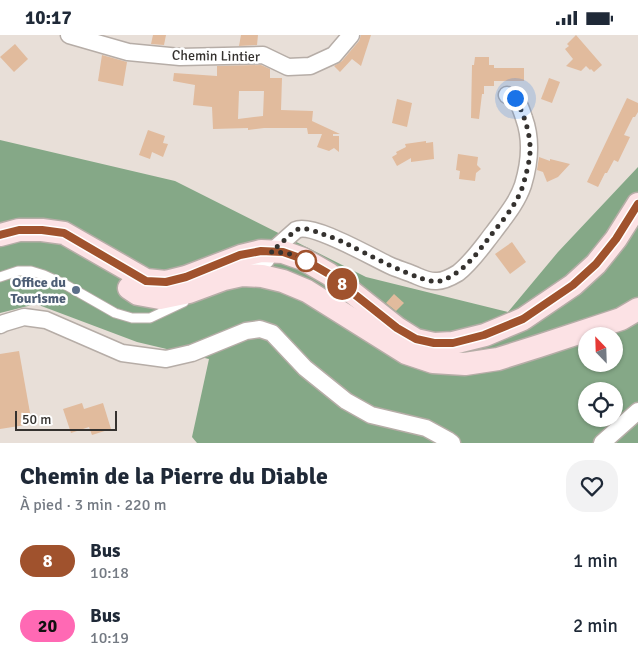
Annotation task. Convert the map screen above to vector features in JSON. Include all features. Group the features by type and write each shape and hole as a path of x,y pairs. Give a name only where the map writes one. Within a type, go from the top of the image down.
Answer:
{"main road":[{"path":"0,235 19,230 42,230 64,233 146,281 166,282 186,277 240,255 261,251 283,252 303,259 329,274 397,328 416,339 434,343 453,343 484,335 523,319 573,285 596,264 616,239 638,204"},
{"path":"0,247 23,243 44,244 79,258 138,294 160,298 189,292 224,279 242,275 262,276 283,281 307,291 406,353 432,362 464,364 498,359 621,319 638,309"}],"street":[{"name":"Chemin Lintier","path":"70,35 128,52 180,57 263,55 288,67 310,66 334,55 351,35"},
{"path":"242,275 258,267 271,252 300,228 309,229 340,241 391,266 428,280 438,282 457,274 473,259 513,207 523,186 528,166 530,145 520,107 515,98 507,95"},
{"path":"0,325 24,317 46,320 122,353 166,359 192,353 246,331 260,329 272,333 305,368 346,401 371,415 426,428 452,443"},
{"path":"602,443 638,411"}],"lane":[{"path":"0,277 18,271 31,271 44,275 66,285 115,313 132,318 150,318 184,302 189,292"}],"green space":[{"path":"0,140 175,181 366,277 508,312 558,252 638,167 638,443 197,443 192,437 209,359 137,342 36,304 0,313"}],"building":[{"path":"153,35 166,35 164,45 151,44"},
{"path":"241,35 258,35 257,45 239,46"},
{"path":"361,35 371,35 361,66 352,59 340,72 334,66 342,61 359,41"},
{"path":"576,35 602,65 594,72 586,66 581,71 566,66 573,59 565,49 569,46 567,44"},
{"path":"15,44 28,59 14,72 0,57"},
{"path":"102,55 127,62 123,86 98,81"},
{"path":"475,57 489,57 489,65 494,65 494,68 524,68 524,81 494,81 494,86 484,86 479,119 471,118 472,65 474,65"},
{"path":"261,65 270,69 270,78 282,78 281,110 313,111 312,121 340,134 333,134 333,136 339,136 339,152 334,148 329,151 317,147 322,134 308,134 307,128 213,129 212,107 193,105 195,85 173,81 174,73 217,76 217,66","holes":["239,91 264,91 263,116 238,119"]},
{"path":"549,78 560,82 552,103 541,99"},
{"path":"627,98 638,103 638,112 633,117 624,135 630,137 618,162 614,160 598,187 587,182"},
{"path":"397,99 412,103 407,127 392,123"},
{"path":"148,130 165,136 163,143 168,144 163,157 152,152 150,159 139,155"},
{"path":"426,141 426,143 433,142 434,159 411,162 411,158 397,166 392,157 397,154 396,152 406,147 405,144"},
{"path":"458,154 478,157 477,165 481,169 476,173 475,181 459,179 460,171 456,170"},
{"path":"539,157 570,164 558,177 547,182 543,172 537,170"},
{"path":"512,242 526,262 510,274 495,254"},
{"path":"394,294 404,303 396,311 386,303"},
{"path":"19,351 32,424 0,429 0,354"},
{"path":"82,403 84,409 103,403 111,429 92,435 89,427 71,433 63,409"}],"bus line":[{"name":"8","path":"0,235 19,230 42,230 64,233 146,281 166,282 186,277 240,255 261,251 283,252 303,259 329,274 397,328 416,339 434,343 453,343 484,335 523,319 573,285 596,264 616,239 638,204"}],"place":[{"name":"Office du Tourisme","path":"76,290"}],"route":[{"path":"306,261 283,252 271,252 296,230 300,228 309,229 340,241 391,266 428,280 438,282 457,274 473,259 513,207 523,186 528,166 530,145 525,122 515,98"}]}
